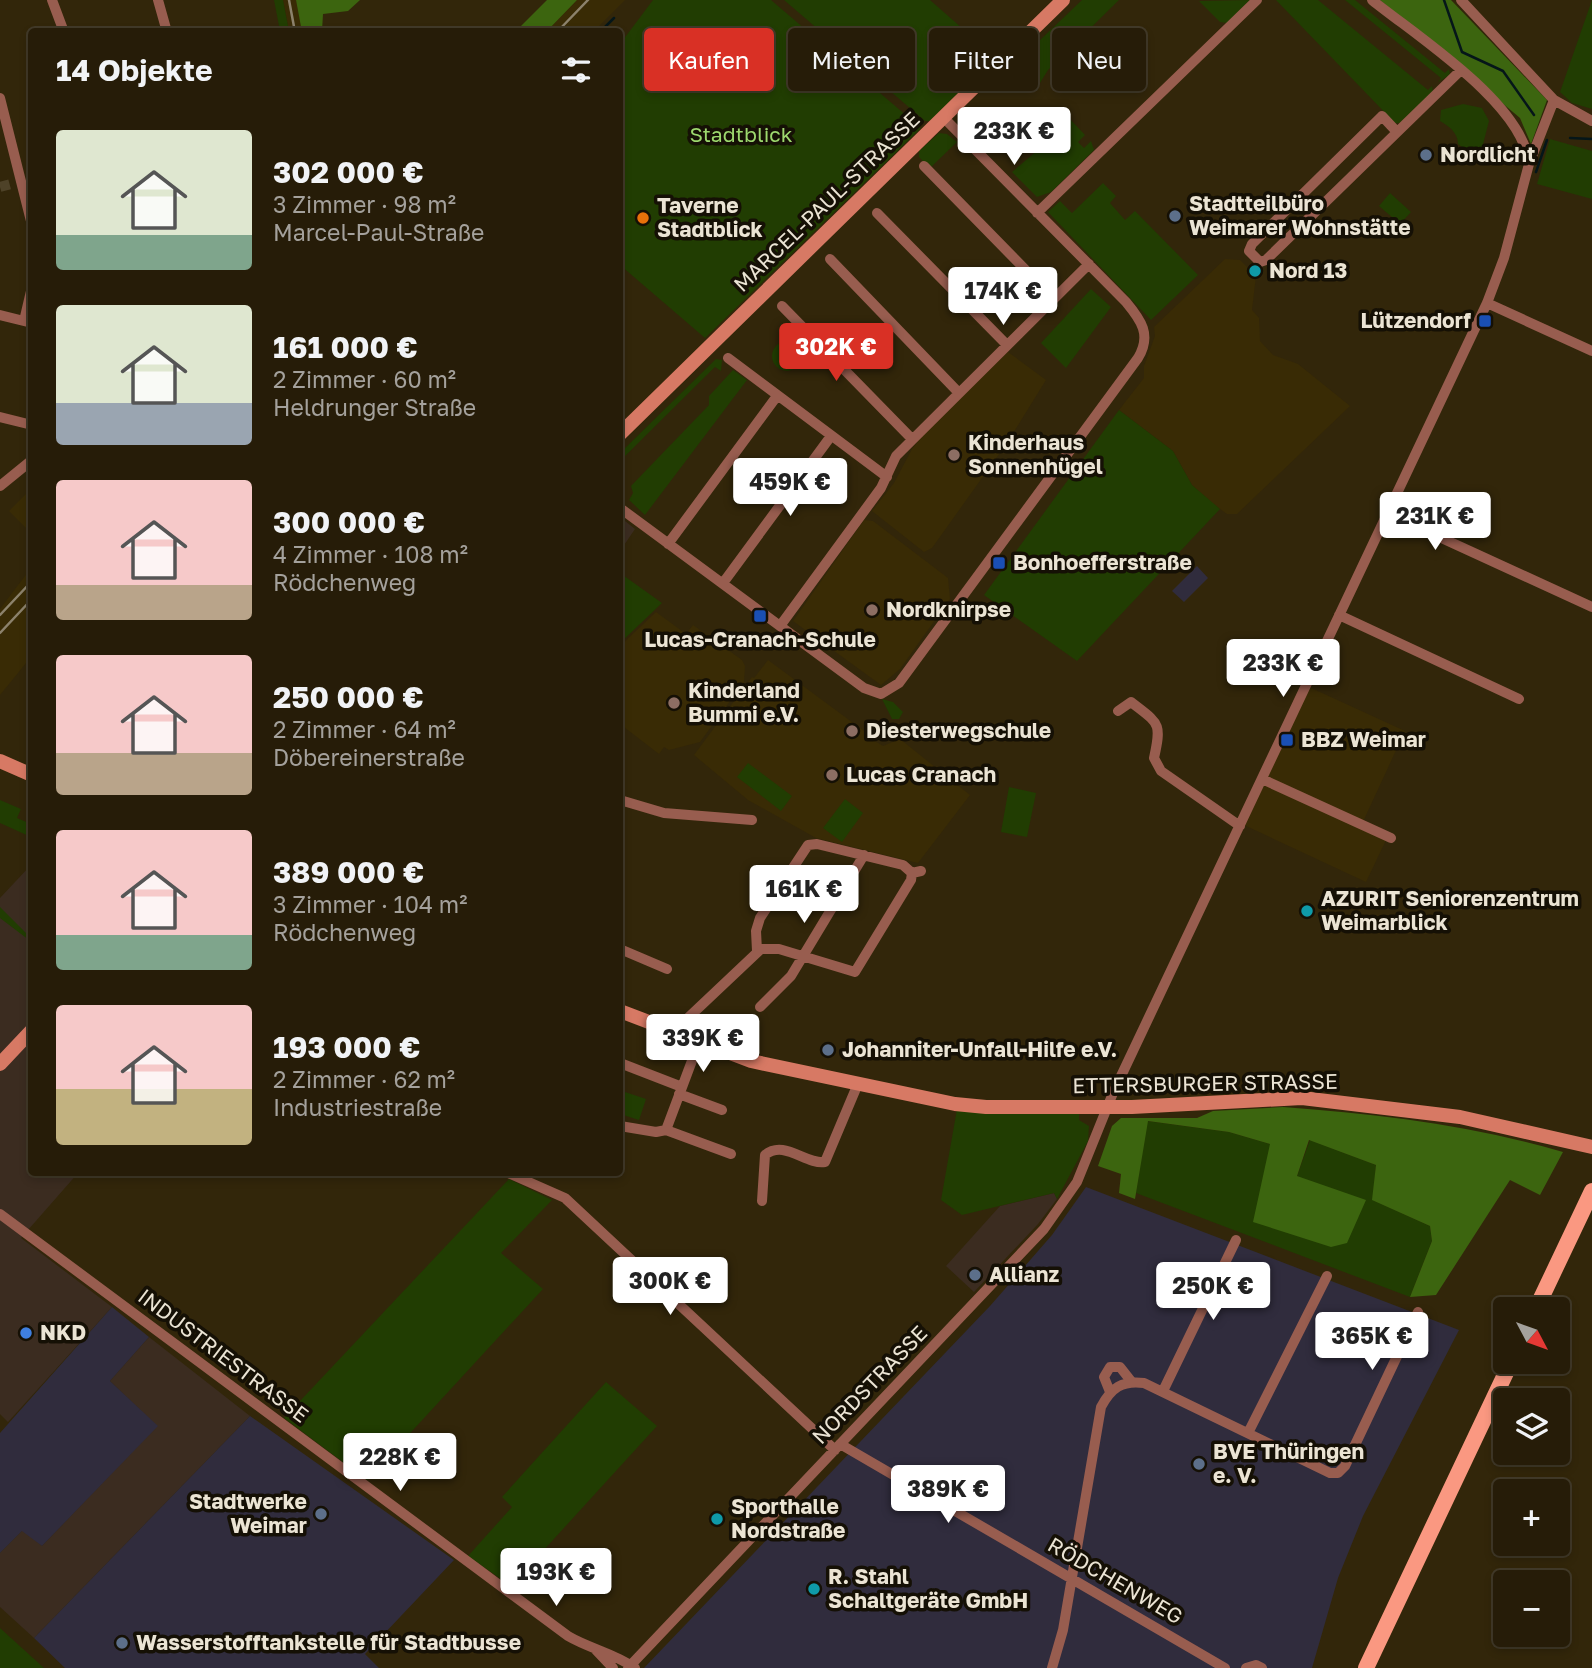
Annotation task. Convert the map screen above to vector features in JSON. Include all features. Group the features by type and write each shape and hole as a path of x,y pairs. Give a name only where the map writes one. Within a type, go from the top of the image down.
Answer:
{"main road":[{"path":"1542,1297 1592,1191"},
{"path":"1366,1668 1505,1374"}],"street":[{"path":"52,0 62,28"},
{"path":"158,0 166,28"},
{"name":"MARCEL-PAUL-STRASSE","path":"623,431 1063,0"},
{"path":"1037,213 1256,0"},
{"path":"1372,0 1460,71 1510,116 1521,134 1530,164"},
{"path":"1461,0 1555,100 1592,121"},
{"path":"1397,132 1382,116 1252,244 1249,251 1252,258 1260,262 1266,260 1460,71"},
{"path":"0,98 28,210"},
{"name":"NORDSTRASSE","path":"631,1667 1063,1206 1090,1152 1107,1107 1487,303 1504,258 1530,164 1555,100"},
{"path":"623,510 870,692 881,694 891,691 899,683 1142,351 1145,334 1140,320 1089,264 943,118"},
{"name":"MARCEL-PAUL-STRASSE","path":"924,166 1054,299"},
{"name":"MARCEL-PAUL-STRASSE","path":"877,213 1007,345"},
{"name":"MARCEL-PAUL-STRASSE","path":"830,259 960,393"},
{"path":"780,626 887,477 896,456 1089,264"},
{"path":"1487,303 1592,351"},
{"name":"MARCEL-PAUL-STRASSE","path":"782,306 912,439"},
{"path":"0,314 28,322"},
{"path":"728,358 887,477"},
{"path":"668,544 777,396"},
{"path":"0,417 28,424"},
{"path":"723,583 831,436"},
{"path":"0,486 28,463"},
{"path":"1387,513 1592,607"},
{"path":"1339,615 1519,699"},
{"path":"1118,711 1131,702 1154,720 1158,734 1154,758 1161,771 1240,826"},
{"path":"0,761 28,773"},
{"path":"1262,779 1391,838"},
{"path":"623,801 664,813 752,820"},
{"path":"673,1032 757,951 779,949 855,972 916,872 903,865 817,844 804,848 760,918 756,931 757,951"},
{"path":"760,1007 791,976 864,855"},
{"path":"623,950 667,970"},
{"name":"ETTERSBURGER STRASSE","path":"623,1012 763,1064 858,1086 986,1107 1107,1107 1289,1099 1360,1103 1460,1117 1592,1147"},
{"path":"0,1064 28,1034"},
{"path":"666,1129 699,1042"},
{"path":"623,1064 722,1110"},
{"path":"762,1201 765,1155 772,1150 781,1150 824,1162 858,1086"},
{"path":"623,1126 656,1132 666,1129 731,1154"},
{"name":"RÖDCHENWEG","path":"517,1176 565,1198 838,1447 1072,1577 1225,1668"},
{"name":"INDUSTRIESTRASSE","path":"0,1214 568,1636 593,1648 606,1650 631,1667"},
{"path":"1163,1391 1236,1240"},
{"path":"1248,1433 1327,1276"},
{"path":"1110,1392 1104,1377 1110,1367 1120,1367 1132,1381 1163,1391 1330,1473 1338,1473 1345,1466 1418,1312"},
{"path":"1052,1668 1072,1577 1101,1407 1110,1392 1120,1384 1132,1381"},
{"path":"1306,1460 1334,1452 1347,1457"},
{"name":"INDUSTRIESTRASSE","path":"593,1648 613,1668"},
{"path":"1246,1668 1256,1665 1262,1668"}],"shaded area":[{"path":"283,0 296,0 301,28 288,28"},
{"path":"577,0 625,0 597,28 550,28"},
{"path":"1225,259 1240,260 1256,276 1252,310 1259,318 1260,341 1273,355 1298,364 1350,406 1237,514 1227,514 1212,503 1192,485 1173,451 1119,410 1144,378 1144,366 1155,336 1154,327"},
{"name":"Kinderhaus Sonnenhügel","path":"1008,352 1046,380 1007,443 932,548 924,552 872,511 894,483 912,449 924,434"},
{"path":"28,492 28,530 9,511"},
{"path":"623,519 635,529 623,547"},
{"name":"Nordknirpse","path":"864,520 873,521 948,578 950,599 900,669 881,685 793,621"},
{"path":"1197,566 1208,578 1184,602 1172,591"},
{"path":"28,572 28,661 0,695 0,609"},
{"name":"Kinderland Bummi e.V.","path":"656,612 686,634 693,625 742,660 745,666 744,682 700,742 669,750 664,747 659,754 623,726 623,643"},
{"name":"Lucas Cranach","path":"768,660 864,731 868,737 883,746 900,739 970,795 918,863 816,838 748,800 694,755 752,677 754,678"},
{"path":"1309,687 1405,731 1361,826 1387,838 1366,882 1244,825"},
{"path":"28,868 28,1176 75,1176 21,1238 112,1307 8,1422 0,1414 0,898"},
{"path":"1086,1187 1459,1330 1363,1516 1338,1578 1312,1668 644,1668 990,1306 1052,1235"},
{"path":"1054,1193 1057,1199 1038,1224 974,1292 946,1266 1000,1206"},
{"path":"112,1307 149,1337 110,1381 158,1426 42,1546 22,1531 0,1553 0,1433"},
{"path":"149,1337 250,1416 34,1638 0,1607 0,1553 23,1530 42,1546 157,1426 110,1381"},
{"path":"250,1416 454,1560 365,1654 379,1668 65,1668 34,1638"}],"green space":[{"path":"274,0 283,0 288,28 279,28"},
{"path":"296,0 360,0 348,11 323,14 322,28 301,28"},
{"path":"547,0 577,0 550,28 519,28"},
{"name":"Stadtblick","path":"653,0 771,0 804,28 788,28 788,91 878,91 921,128 705,338 623,268 623,40"},
{"path":"784,0 930,0 962,28 929,28 929,91 960,91 930,121 925,121 890,91 915,91 915,28 817,28"},
{"path":"1082,0 1119,0 1091,28 1053,28"},
{"path":"1250,0 1227,23 1220,22 1199,1"},
{"path":"1276,0 1318,0 1428,90 1432,86 1433,92 1400,123 1395,123"},
{"path":"1345,0 1355,0 1445,73 1449,69 1450,75 1438,82 1441,78"},
{"path":"1380,0 1451,0 1547,100 1531,144 1520,118"},
{"path":"1592,0 1592,109 1572,103 1560,92"},
{"path":"1052,29 1052,66 1040,83 1038,81 1038,42"},
{"path":"1463,104 1482,108 1489,121 1481,152 1471,154 1458,144 1452,130 1440,121 1441,110"},
{"path":"1068,117 1085,135 1078,142 1084,148 1091,141 1094,150 1051,192 1037,197 1012,172 1045,144 1043,142"},
{"path":"939,133 947,134 957,142 930,168 919,157 919,151"},
{"path":"1550,139 1592,151 1592,199 1537,184"},
{"path":"1103,183 1116,196 1110,203 1125,220 1135,211 1198,275 1151,320 1048,212 1060,201 1072,213"},
{"path":"1390,193 1411,212 1400,224 1379,206"},
{"path":"1091,289 1111,307 1066,368 1041,343"},
{"path":"787,341 798,345 802,356 798,367 787,371 776,367 772,356 776,345"},
{"path":"716,359 722,360 721,371 715,367 623,458 623,450"},
{"path":"733,370 747,380 645,515 629,500 633,493 631,486 709,405 709,396"},
{"path":"1119,410 1173,451 1192,485 1220,509 1077,661 984,595"},
{"path":"623,575 662,603 623,640"},
{"path":"882,699 893,702 903,712 899,719 892,719"},
{"path":"748,763 792,796 781,811 737,777"},
{"path":"1009,787 1036,793 1027,837 1001,832"},
{"path":"845,799 863,813 842,842 823,828"},
{"path":"0,800 21,809 17,818 28,823 28,836 0,823"},
{"path":"0,907 28,935 28,939 0,918"},
{"path":"625,1092 646,1099 639,1120 623,1115"},
{"path":"1283,1107 1424,1122 1563,1152 1540,1195 1510,1180 1436,1295 1410,1297 1432,1241 1430,1226 1372,1200 1376,1165 1309,1140 1297,1176 1366,1200 1347,1243 1331,1247 1253,1222 1270,1144 1229,1132 1148,1121 1135,1199 1119,1193 1121,1174 1098,1166 1112,1126 1121,1118 1197,1118 1213,1111"},
{"path":"957,1109 1079,1114 1079,1120 1089,1126 1088,1141 1057,1199 1054,1193 962,1215 941,1200"},
{"path":"1147,1121 1229,1132 1270,1144 1297,1176 1310,1140 1376,1165 1373,1200 1430,1226 1432,1241 1410,1297 1136,1193"},
{"path":"509,1179 552,1200 501,1253 543,1289 367,1480 284,1418"},
{"path":"606,1382 657,1426 511,1586 468,1556 512,1507 502,1497"},
{"path":"0,1628 44,1668 0,1668"}],"waterway":[{"path":"1444,0 1462,52 1503,71 1534,115"},
{"path":"604,28 614,18"},
{"path":"1570,138 1592,139"},
{"path":"1536,172 1547,140"}],"tunnel":[{"path":"0,187 11,184"}],"railway":[{"path":"289,0 294,28"},
{"path":"561,28 588,0"},
{"path":"0,615 28,585"},
{"path":"0,633 28,603"}],"place":[{"name":"Nordlicht","path":"1426,155"},
{"name":"Stadtteilbüro Weimarer Wohnstätte","path":"1175,216"},
{"name":"Taverne Stadtblick","path":"643,218"},
{"name":"Nord 13","path":"1255,271"},
{"name":"Lützendorf","path":"1485,321"},
{"name":"Kinderhaus Sonnenhügel","path":"954,455"},
{"name":"Bonhoefferstraße","path":"999,563"},
{"name":"Nordknirpse","path":"872,610"},
{"name":"Lucas-Cranach-Schule","path":"760,616"},
{"name":"Kinderland Bummi e.V.","path":"674,703"},
{"name":"Diesterwegschule","path":"852,731"},
{"name":"BBZ Weimar","path":"1287,740"},
{"name":"Lucas Cranach","path":"832,775"},
{"name":"AZURIT Seniorenzentrum Weimarblick","path":"1307,911"},
{"name":"Johanniter-Unfall-Hilfe e.V.","path":"828,1050"},
{"name":"Allianz","path":"975,1275"},
{"name":"NKD","path":"26,1333"},
{"name":"BVE Thüringen e. V.","path":"1199,1464"},
{"name":"Stadtwerke Weimar","path":"321,1514"},
{"name":"Sporthalle Nordstraße","path":"717,1519"},
{"name":"R. Stahl Schaltgeräte GmbH","path":"814,1589"},
{"name":"Wasserstofftankstelle für Stadtbusse","path":"122,1643"}]}
